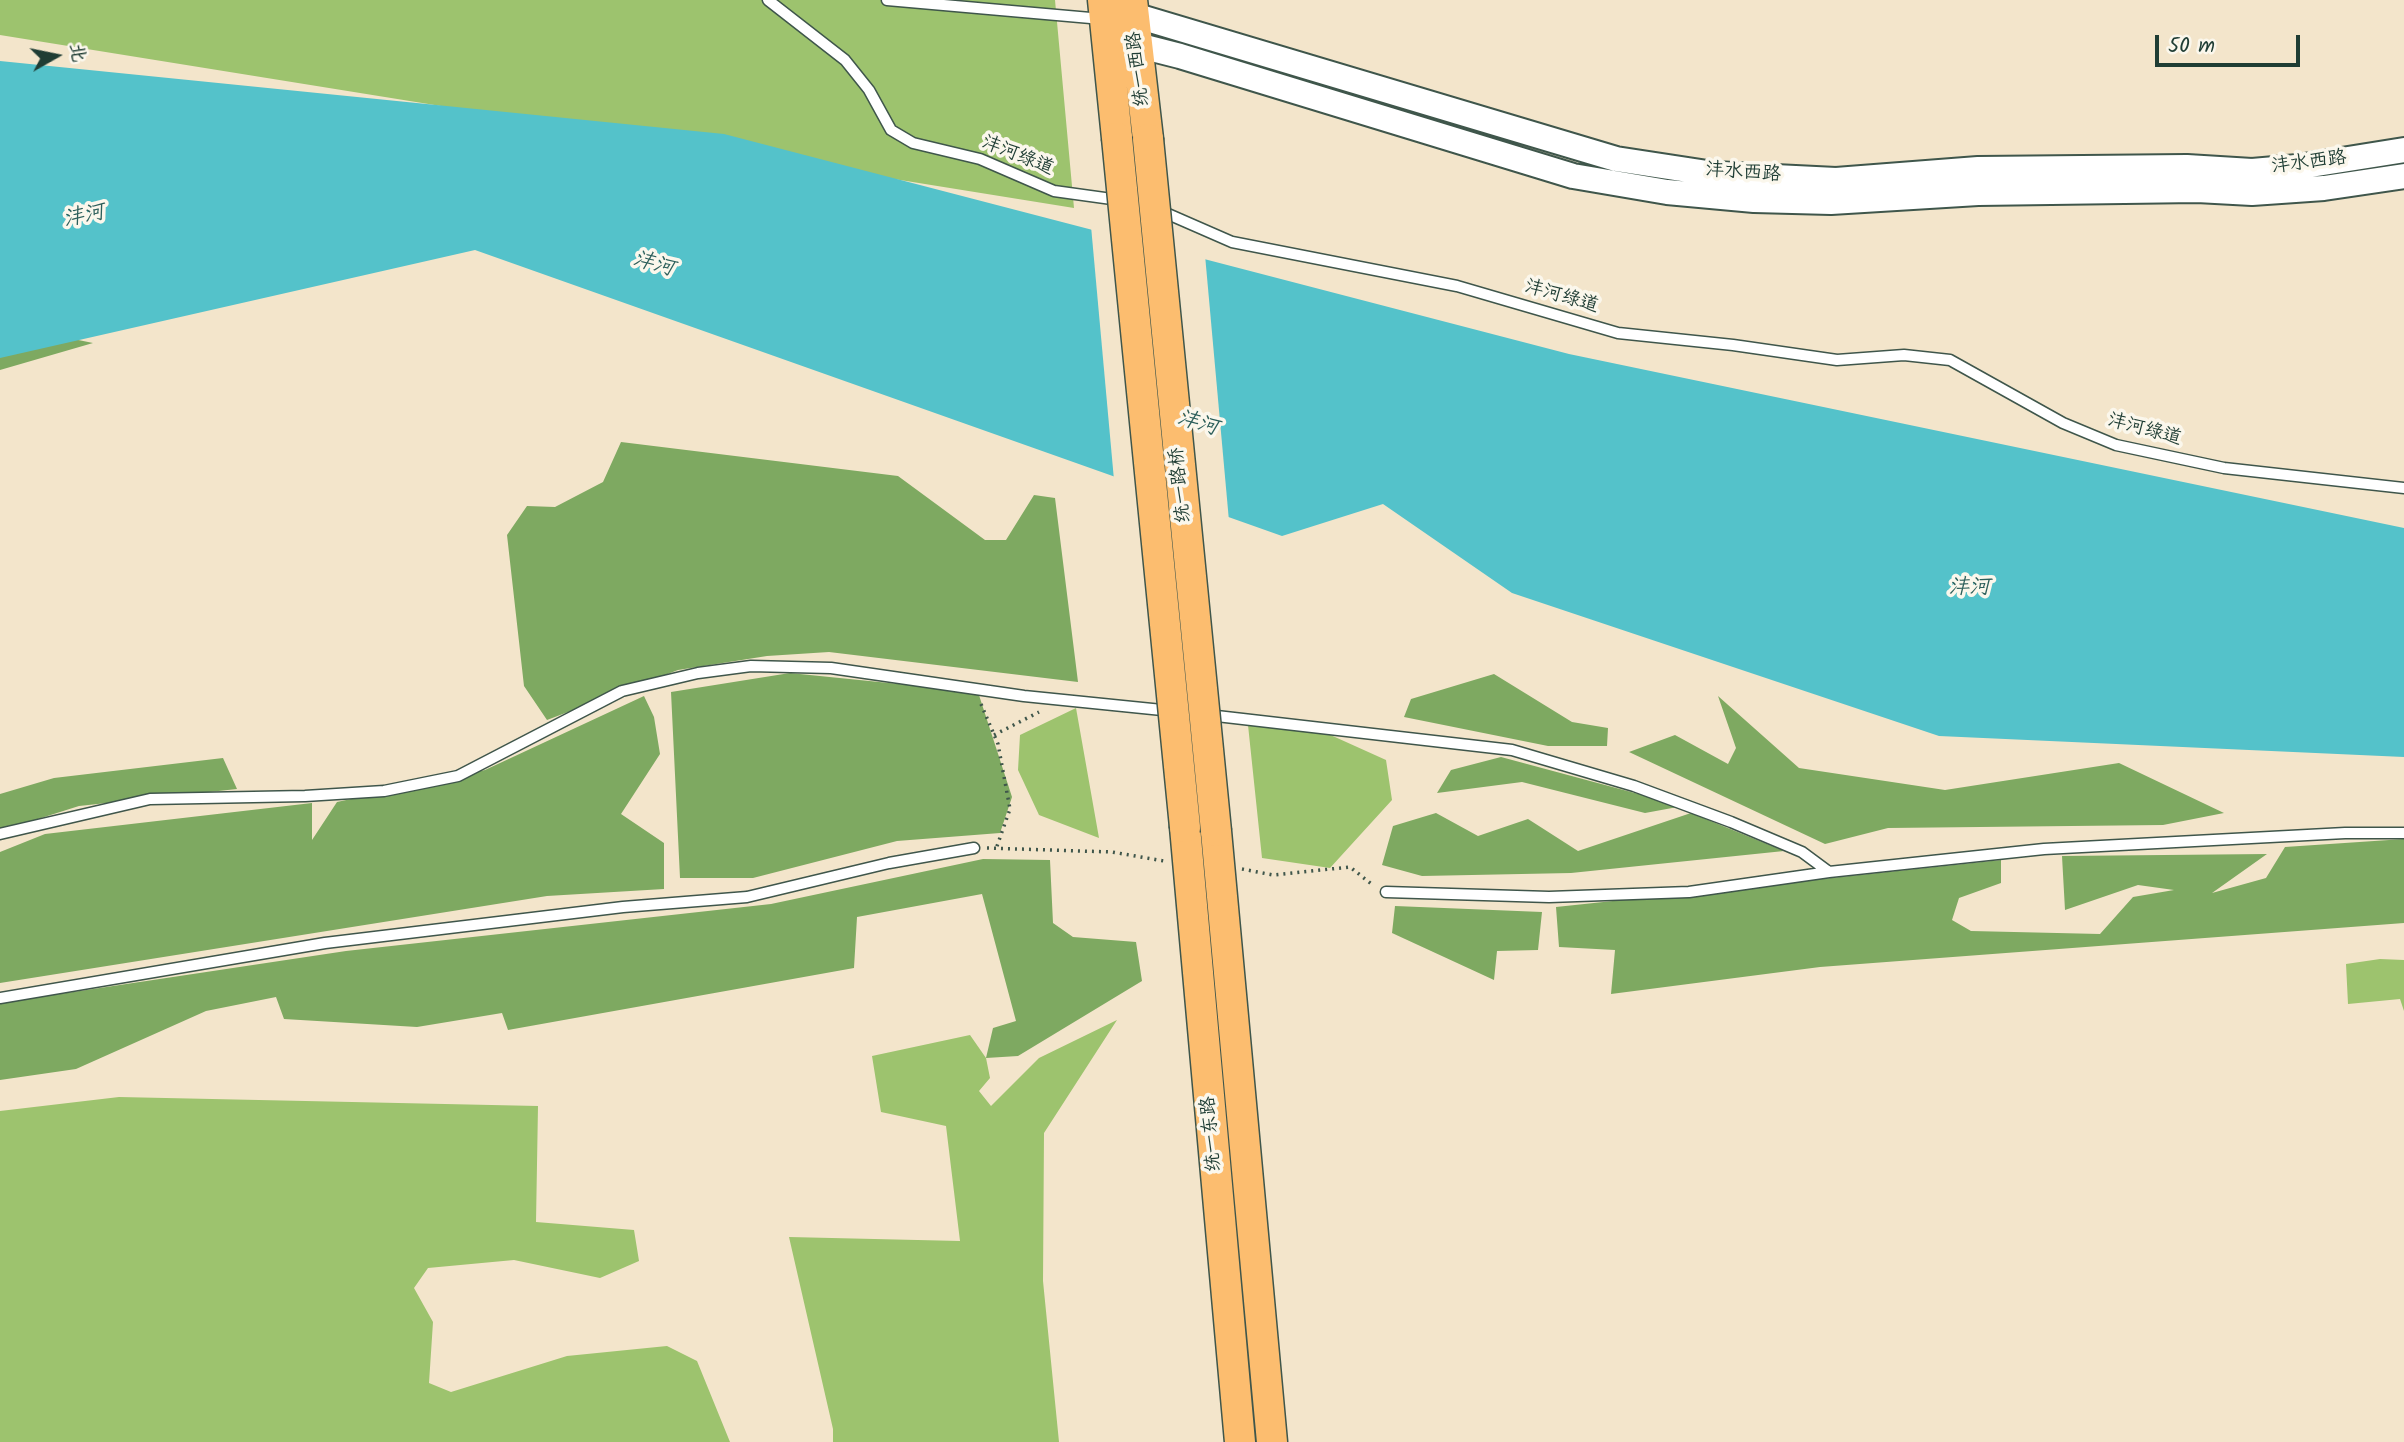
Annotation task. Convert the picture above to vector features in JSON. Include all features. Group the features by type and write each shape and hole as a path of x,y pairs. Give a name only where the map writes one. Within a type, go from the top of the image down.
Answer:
{"main road":[{"name":"统一西路","path":"1114,13 1136,44 1148,139"},
{"name":"统一西路","path":"1114,13 1117,138"},
{"name":"统一路桥","path":"1117,138 1185,827"},
{"name":"统一路桥","path":"1148,139 1216,831"},
{"name":"统一东路","path":"1185,827 1240,1442"},
{"name":"统一东路","path":"1216,831 1272,1442"}],"street":[{"name":"沣水西路","path":"1114,13 1616,159 1714,174 1836,180 1978,169 2187,167 2252,171 2298,167 2404,150"},
{"name":"沣水西路","path":"1136,44 1573,176 1667,192 1754,200 1831,202 1991,193 2197,190 2252,193 2324,188 2404,176"}],"lane":[{"name":"沣河绿道","path":"768,0 845,60 869,90 891,130 913,143 980,159 1054,191 1129,201"},
{"path":"887,0 1114,13"},
{"name":"沣河绿道","path":"1142,202 1232,242 1457,286 1618,333 1837,359 1904,355 1951,360 2063,423 2116,445 2224,468 2404,488"},
{"path":"0,834 150,799 304,796 384,791 458,776 622,691 698,673 751,666 831,668 1063,700 1512,750 1634,786 1731,822 1802,852 1829,872"},
{"path":"1386,892 1549,897 1689,892 1829,872 2044,849 2345,833 2404,834"},
{"path":"0,998 325,943 623,907 747,897 889,863 974,848"}],"path":[{"path":"975,689 998,744 1010,809 996,849"},
{"path":"994,735 1063,700"},
{"path":"974,848 1112,852 1189,866"},
{"path":"1220,865 1273,874 1350,867 1386,892"}],"green space":[{"path":"0,0 1055,0 1074,208 0,35"},
{"path":"0,324 93,343 0,370"},
{"path":"621,442 898,476 985,540 1006,540 1034,495 1055,498 1078,682 829,652 767,656 678,670 547,720 524,686 507,535 527,506 555,507 603,482"},
{"path":"790,673 978,692 1012,797 1000,833 897,841 753,878 680,878 671,692"},
{"path":"1494,674 1572,722 1608,728 1607,746 1548,746 1404,717 1411,699"},
{"path":"644,696 654,717 660,754 621,814 664,843 664,889 547,896 0,983 0,852 45,834 312,803 312,840 337,802 485,770"},
{"path":"1718,696 1799,768 1945,790 2119,763 2224,813 2163,825 1888,828 1825,844 1629,752 1675,735 1728,764 1736,748"},
{"path":"1076,708 1099,838 1039,815 1018,770 1020,735"},
{"path":"1248,725 1315,728 1386,760 1392,800 1330,868 1262,858"},
{"path":"1501,757 1683,806 1645,813 1522,782 1437,793 1451,770"},
{"path":"223,758 237,789 79,806 0,831 0,794 54,778"},
{"path":"1436,813 1478,836 1528,819 1578,851 1691,813 1784,851 1571,873 1422,876 1382,865 1393,826"},
{"path":"2404,839 2404,923 1820,967 1611,994 1615,950 1559,947 1556,907 2001,860 2001,883 1959,898 1952,920 1971,931 2100,934 2133,897 2174,890 2138,885 2065,910 2062,856 2267,854 2212,893 2266,878 2285,847"},
{"path":"983,859 1050,860 1053,923 1073,937 1136,942 1142,981 1018,1056 986,1058 993,1028 1016,1021 982,894 857,917 854,968 508,1030 502,1013 417,1027 284,1019 276,997 206,1011 76,1069 0,1080 0,1003 346,951 771,904"},
{"path":"1395,906 1542,912 1538,950 1497,951 1494,980 1392,933"},
{"path":"2380,959 2404,960 2404,1011 2400,999 2348,1004 2346,964"},
{"path":"1117,1020 1044,1133 1043,1281 1059,1442 833,1442 833,1429 789,1237 960,1241 946,1126 881,1112 872,1056 970,1035 986,1058 990,1078 979,1091 991,1106 1039,1058"},
{"path":"119,1097 538,1106 536,1222 634,1230 639,1261 600,1278 514,1260 428,1268 414,1288 433,1322 429,1383 451,1392 567,1356 667,1346 697,1361 730,1442 0,1442 0,1111"}],"water":[{"name":"沣河","path":"0,61 724,134 1569,354 2404,528 2404,757 1939,736 1512,593 1383,504 1282,536 475,250 0,358"}],"pier":[{"path":"1091,226 1205,255 1229,521 1114,480"}]}
